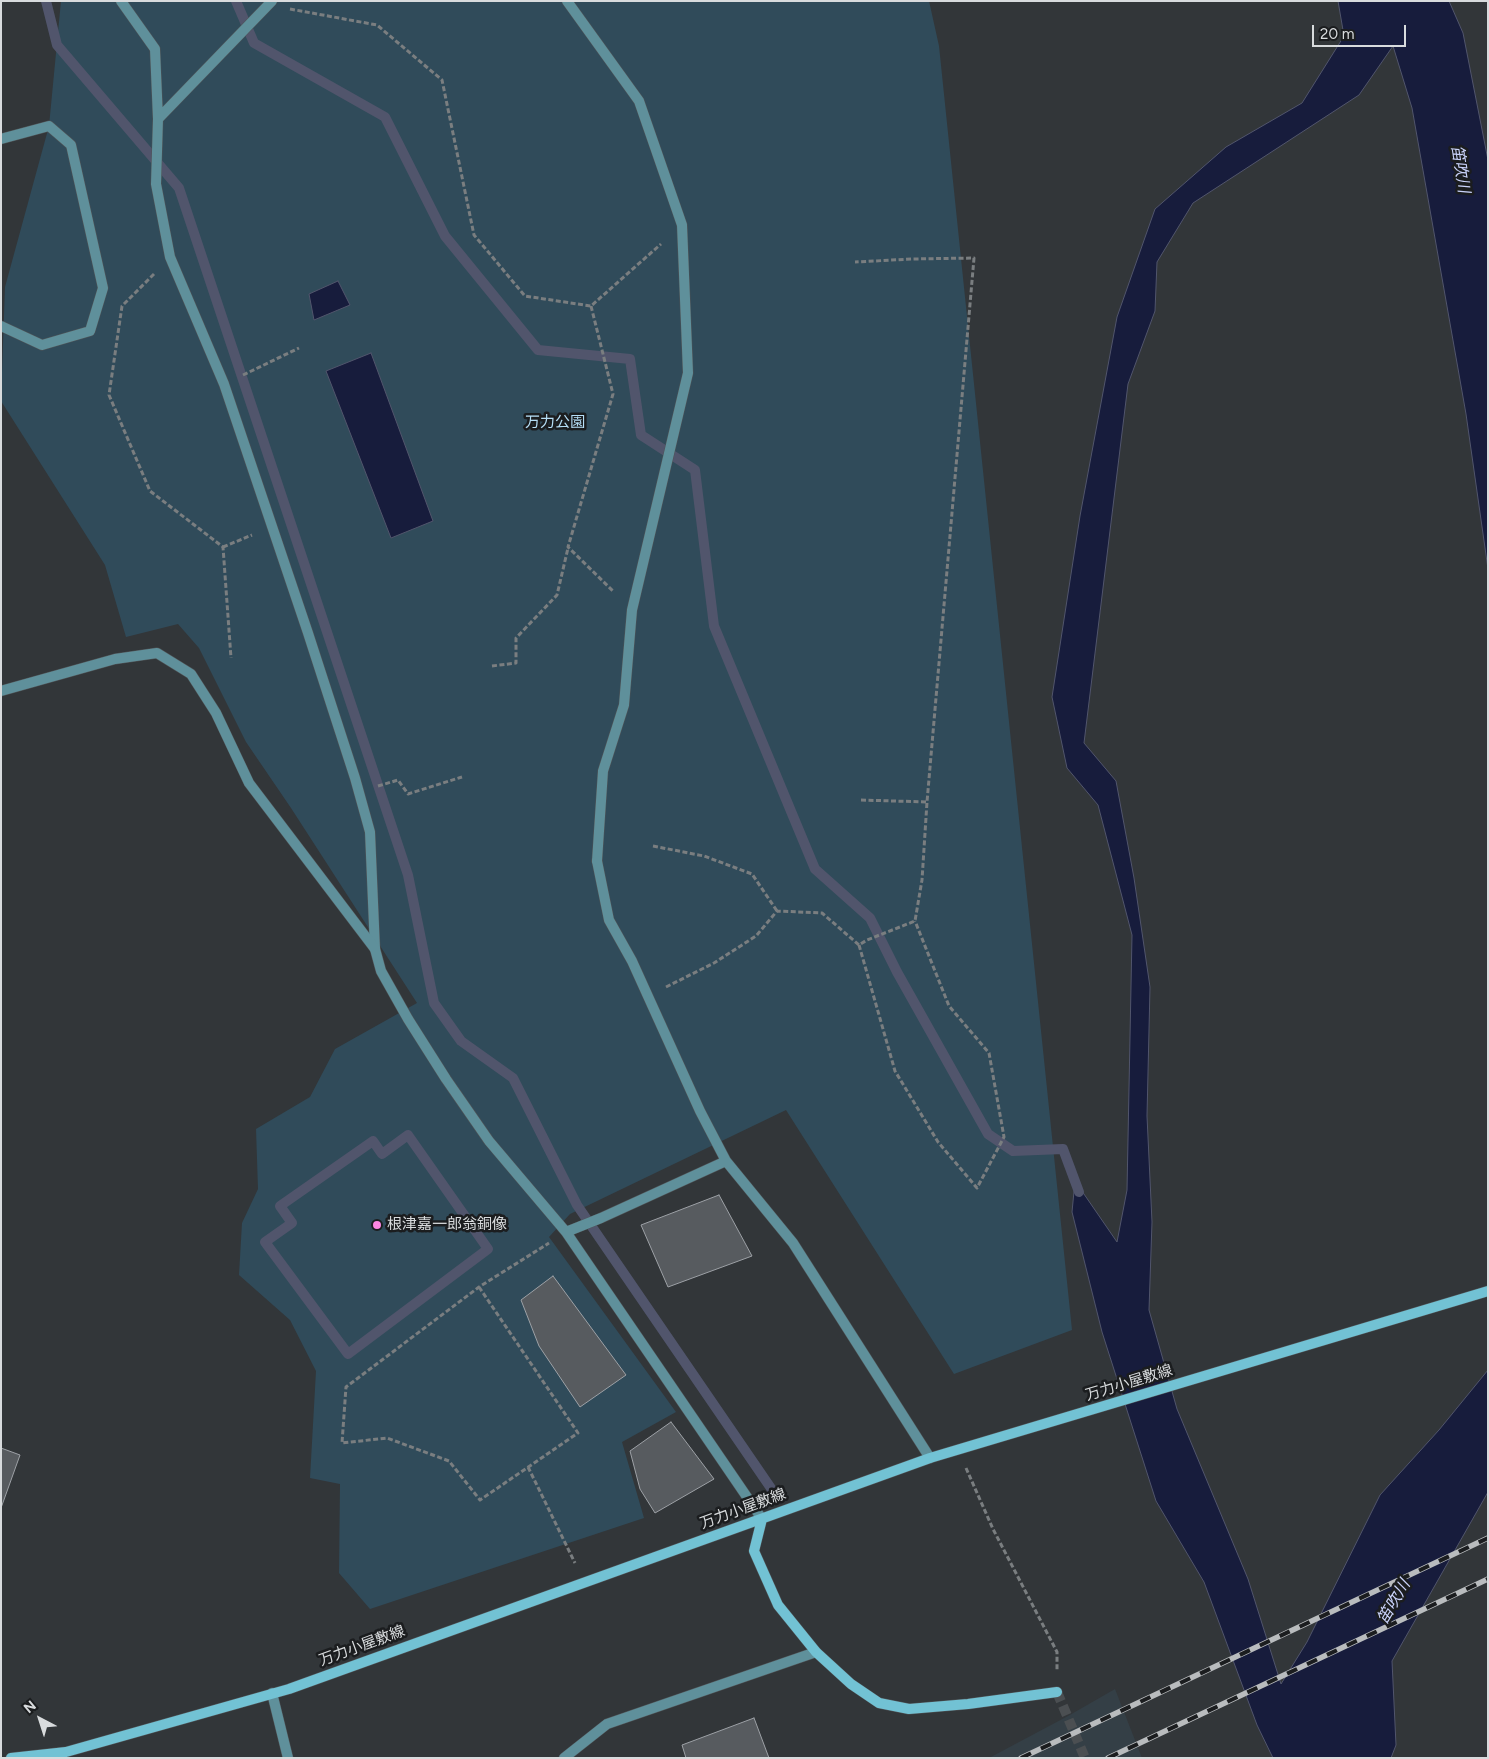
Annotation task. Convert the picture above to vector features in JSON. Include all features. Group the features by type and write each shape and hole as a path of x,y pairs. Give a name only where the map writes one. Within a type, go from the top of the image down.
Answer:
{"main road":[{"name":"万力小屋敷線","path":"11,1758 66,1752 272,1693 930,1458 1488,1291"},
{"path":"762,1518 754,1551 778,1605 816,1652 851,1684 879,1703 909,1709 968,1704 1057,1692"}],"street":[{"path":"121,1 155,49 158,119 156,184 170,257 224,384 355,778 370,832 375,950 381,970 408,1019 489,1141 566,1232 762,1518"},
{"path":"567,1 639,101 682,225 688,373 632,610 624,704 603,771 597,861 609,920 632,962 700,1111 726,1161 793,1243 930,1458"},
{"path":"158,119 270,3"},
{"path":"1,139 49,126 71,145 103,288 90,331 42,345 1,326"},
{"path":"1,691 115,659 157,653 191,674 216,713 249,784 375,950"},
{"path":"566,1232 726,1161"},
{"path":"564,1758 607,1724 816,1652"},
{"path":"272,1693 288,1758"}],"path":[{"path":"270,3 377,25 442,80 474,235 525,296 592,306"},
{"path":"592,306 682,225"},
{"path":"170,257 122,306 109,396 150,491 223,547 232,658"},
{"path":"777,911 822,913 859,945 895,1072 938,1142 978,1188 1004,1137 989,1053 949,1006 915,921 922,880 927,802 974,258 855,262"},
{"path":"492,666 516,663 516,638 557,595 568,547 612,394 592,306"},
{"path":"253,370 299,348"},
{"path":"223,547 273,527"},
{"path":"568,547 632,610"},
{"path":"391,782 398,780 408,794 462,777"},
{"path":"861,800 927,802"},
{"path":"653,846 704,856 752,874 777,911"},
{"path":"648,996 714,963 756,936 777,911"},
{"path":"859,945 915,921"},
{"path":"479,1287 578,1433 480,1500 449,1461 387,1438 342,1443 346,1386 479,1287 566,1232"},
{"path":"957,1450 993,1529 1057,1652 1057,1692"},
{"path":"528,1467 585,1582"}],"shaded area":[{"path":"1115,1689 1142,1758 989,1758 1068,1716"}],"green space":[{"name":"万力公園","path":"61,1 929,1 939,46 1072,1330 954,1374 786,1110 570,1214 549,1237 676,1412 622,1442 644,1518 370,1609 339,1573 340,1484 310,1478 316,1371 290,1320 239,1275 242,1223 258,1189 256,1129 310,1097 335,1049 417,1003 246,742 199,648 178,624 126,637 105,565 1,401 5,287 49,126"}],"water":[{"name":"笛吹川","path":"1338,1 1449,1 1463,33 1488,160 1488,569 1466,414 1412,108 1393,46 1359,95 1193,203 1157,262 1155,311 1128,384 1084,743 1116,781 1134,878 1150,987 1147,1116 1152,1222 1149,1310 1177,1409 1248,1579 1281,1684 1307,1642 1380,1495 1439,1430 1488,1370 1488,1492 1392,1661 1396,1745 1391,1758 1273,1758 1257,1725 1204,1582 1156,1501 1102,1332 1072,1212 1075,1181 1117,1242 1127,1190 1132,935 1098,805 1067,768 1052,697 1080,516 1117,317 1155,209 1226,147 1302,103 1344,36"},
{"path":"338,281 350,305 314,320 309,294"},
{"path":"371,353 433,521 391,538 326,371"}],"building":[{"path":"719,1195 752,1256 668,1287 641,1225"},
{"path":"553,1276 626,1375 580,1407 539,1346 521,1300"},
{"path":"671,1422 714,1479 655,1513 640,1489 630,1451"},
{"path":"1,1448 20,1455 1,1508"},
{"path":"754,1718 769,1758 686,1758 682,1745"}],"waterway":[{"path":"46,1 57,45 179,188 408,875 434,1003 461,1041 513,1078 577,1205 777,1497"},
{"path":"236,1 254,43 385,117 445,236 538,350 630,359 641,435 695,470 714,626 815,869 870,918 897,972 988,1134 1013,1151 1063,1149 1079,1192"},
{"path":"408,1135 488,1249 348,1354 265,1242 292,1223 280,1206 373,1141 382,1154 408,1135"}],"tunnel":[{"path":"1057,1692 1085,1758"}],"railway":[{"path":"1021,1758 1488,1538"},
{"path":"1108,1758 1488,1579"}],"place":[{"name":"根津嘉一郎翁銅像","path":"377,1225"}]}
